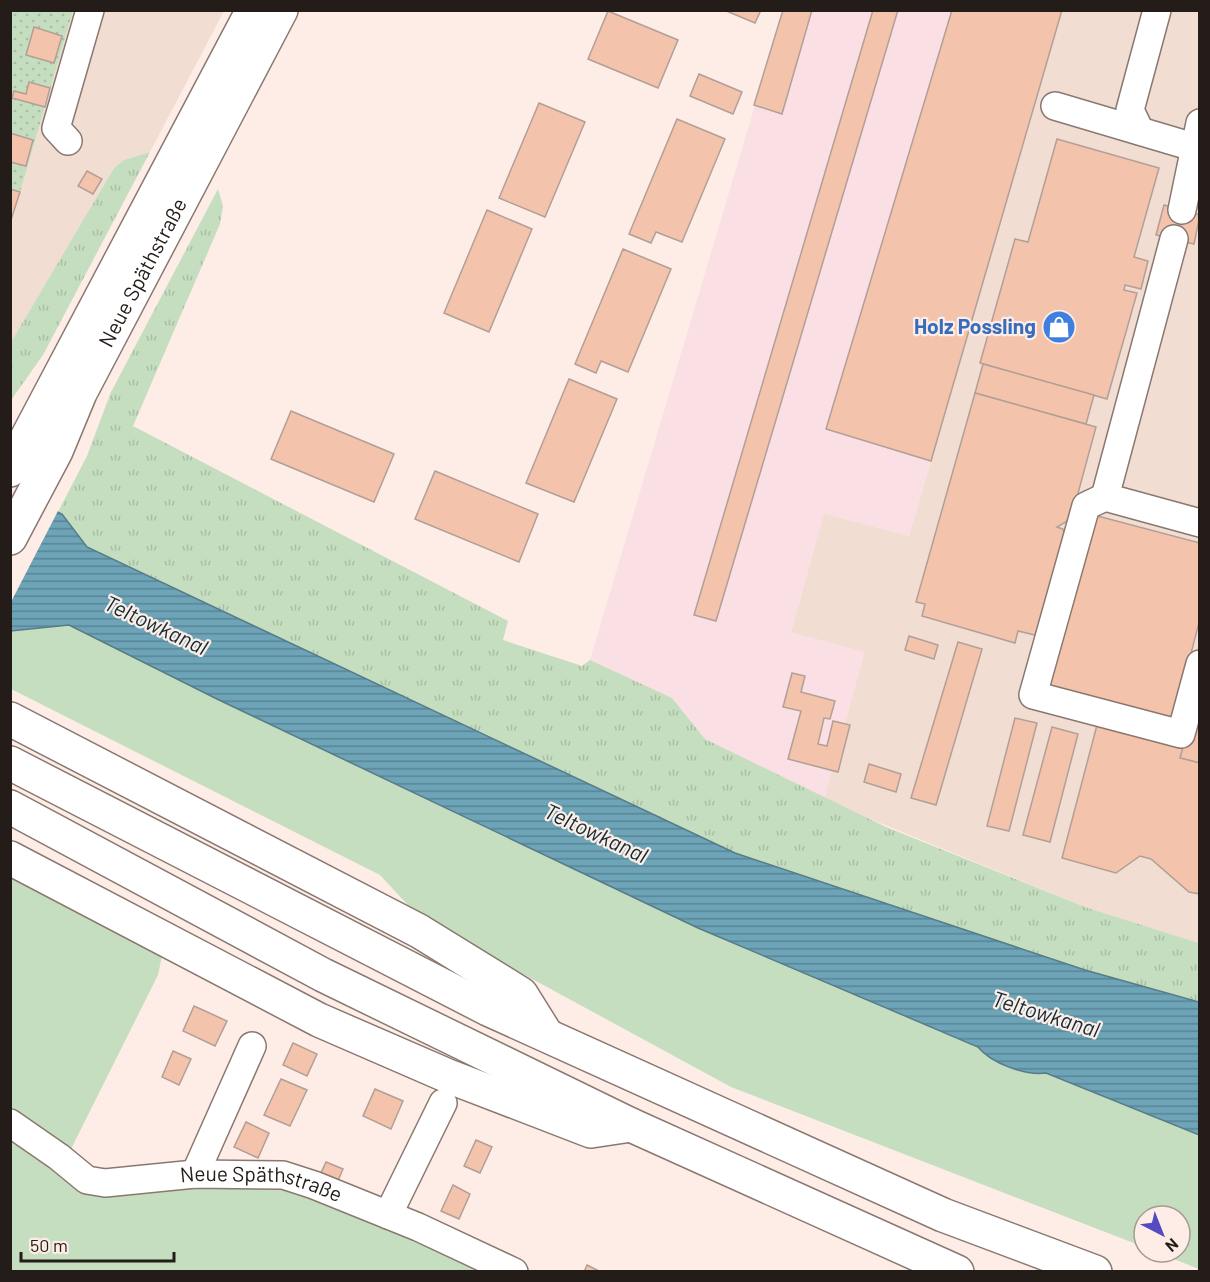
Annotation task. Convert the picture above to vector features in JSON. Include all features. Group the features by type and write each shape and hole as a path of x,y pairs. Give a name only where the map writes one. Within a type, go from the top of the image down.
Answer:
{"main road":[{"name":"Neue Späthstraße","path":"10,538 23,470 253,10"},
{"name":"Neue Späthstraße","path":"23,470 80,393 281,10"},
{"path":"10,719 419,931 521,994 546,1034"},
{"path":"10,763 488,1009 943,1215 1095,1272"},
{"path":"10,807 323,975 631,1125 957,1272"},
{"path":"10,858 319,1020 448,1076 591,1131 631,1125"}],"lane":[{"path":"68,141 56,128 90,10"},
{"path":"1140,131 1130,110 1157,10"},
{"path":"1056,106 1140,131 1198,140 1182,210"},
{"path":"1105,496 1174,239"},
{"path":"1200,523 1105,496 1086,506 1033,695 1180,734 1200,664"},
{"path":"195,1174 252,1046"},
{"path":"388,1215 443,1103"},
{"name":"Neue Späthstraße","path":"10,1123 59,1157 87,1180 105,1184 195,1174 283,1175 314,1185 418,1227 514,1272"}],"shaded area":[{"path":"73,11 224,11 150,152 124,160 114,168 11,342 11,223"},
{"path":"783,11 1062,11 909,536 824,514 791,632 865,652 824,800 705,739 672,698 590,660"},
{"path":"1062,11 1199,11 1199,943 1085,907 824,800 791,632 824,513 909,536"}],"green space":[{"path":"11,11 73,11 11,223"},
{"path":"150,152 43,355 11,400 11,342 114,168 124,160"},
{"path":"218,189 223,206 220,224 133,426 508,621 503,640 582,666 590,660 672,698 705,739 886,827 1085,907 1199,943 1199,1002 1085,970 735,853 87,547 58,512 87,456 111,392"},
{"path":"69,625 219,700 698,928 978,1047 991,1058 1009,1067 1028,1072 1046,1073 1199,1135 1199,1269 1186,1264 1192,1264 1192,1204 1132,1204 1132,1242 731,1087 420,918 380,875 11,689 10,631"},
{"path":"10,876 162,956 158,975 67,1157 85,1192 300,1175 517,1271 11,1271"}],"water":[{"name":"Teltowkanal","path":"11,490 62,514 87,547 735,853 1085,970 1199,1002 1199,1135 1046,1073 1028,1072 1009,1067 991,1058 978,1047 698,928 219,700 69,625 11,631"}],"pier":[{"path":"10,487 59,509 11,602"}],"building":[{"path":"724,10 761,10 755,23"},
{"path":"783,10 812,10 782,114 754,105"},
{"path":"873,10 898,10 716,621 694,615"},
{"path":"952,10 1062,10 931,461 826,429"},
{"path":"608,11 678,40 658,88 588,59"},
{"path":"34,27 62,36 54,63 26,55"},
{"path":"699,74 742,92 733,114 690,96"},
{"path":"29,82 50,88 45,107 12,98 14,91 26,94"},
{"path":"539,103 585,122 545,217 499,198"},
{"path":"677,119 725,139 682,242 656,232 651,243 629,234"},
{"path":"10,133 33,140 26,166 10,162"},
{"path":"1057,139 1159,168 1134,257 1148,261 1141,289 1125,285 1124,290 1137,293 1107,399 980,363 1015,239 1028,242"},
{"path":"87,171 102,179 93,194 78,186"},
{"path":"10,189 20,192 10,223"},
{"path":"1164,205 1200,215 1194,244 1156,235"},
{"path":"487,210 532,229 489,332 444,313"},
{"path":"623,249 671,269 628,372 601,361 596,373 575,364"},
{"path":"983,364 1094,395 1086,424 975,393"},
{"path":"569,379 617,399 574,502 526,483"},
{"path":"975,393 1096,427 1071,519 1057,527 1063,529 1066,539 1039,636 1018,631 1015,643 922,616 925,604 916,602"},
{"path":"291,411 394,454 374,502 271,459"},
{"path":"435,471 538,514 519,562 415,519"},
{"path":"1090,514 1200,543 1200,619 1173,722 1044,689"},
{"path":"909,636 938,645 934,659 905,650"},
{"path":"958,642 982,649 936,805 911,798"},
{"path":"792,673 805,676 801,692 835,701 830,719 824,718 818,744 827,746 833,721 850,725 838,772 788,759 801,711 783,707"},
{"path":"1015,718 1037,723 1009,831 987,826"},
{"path":"1200,719 1200,763 1180,758 1181,747"},
{"path":"1097,725 1183,747 1180,758 1200,763 1200,894 1189,892 1151,859 1140,856 1116,873 1062,858"},
{"path":"1052,727 1078,734 1050,842 1023,835"},
{"path":"869,764 901,774 896,792 864,782"},
{"path":"194,1006 227,1021 215,1046 183,1031"},
{"path":"293,1043 317,1054 307,1076 283,1065"},
{"path":"173,1051 191,1059 179,1085 162,1077"},
{"path":"281,1079 307,1090 290,1126 264,1115"},
{"path":"375,1089 403,1101 391,1129 363,1116"},
{"path":"246,1122 269,1133 258,1158 234,1147"},
{"path":"476,1140 492,1147 480,1173 464,1166"},
{"path":"326,1162 343,1169 337,1183 320,1175"},
{"path":"453,1185 470,1194 459,1219 441,1211"},
{"path":"587,1265 601,1272 584,1272"}],"place":[{"name":"Holz Possling","path":"1059,327"}]}
